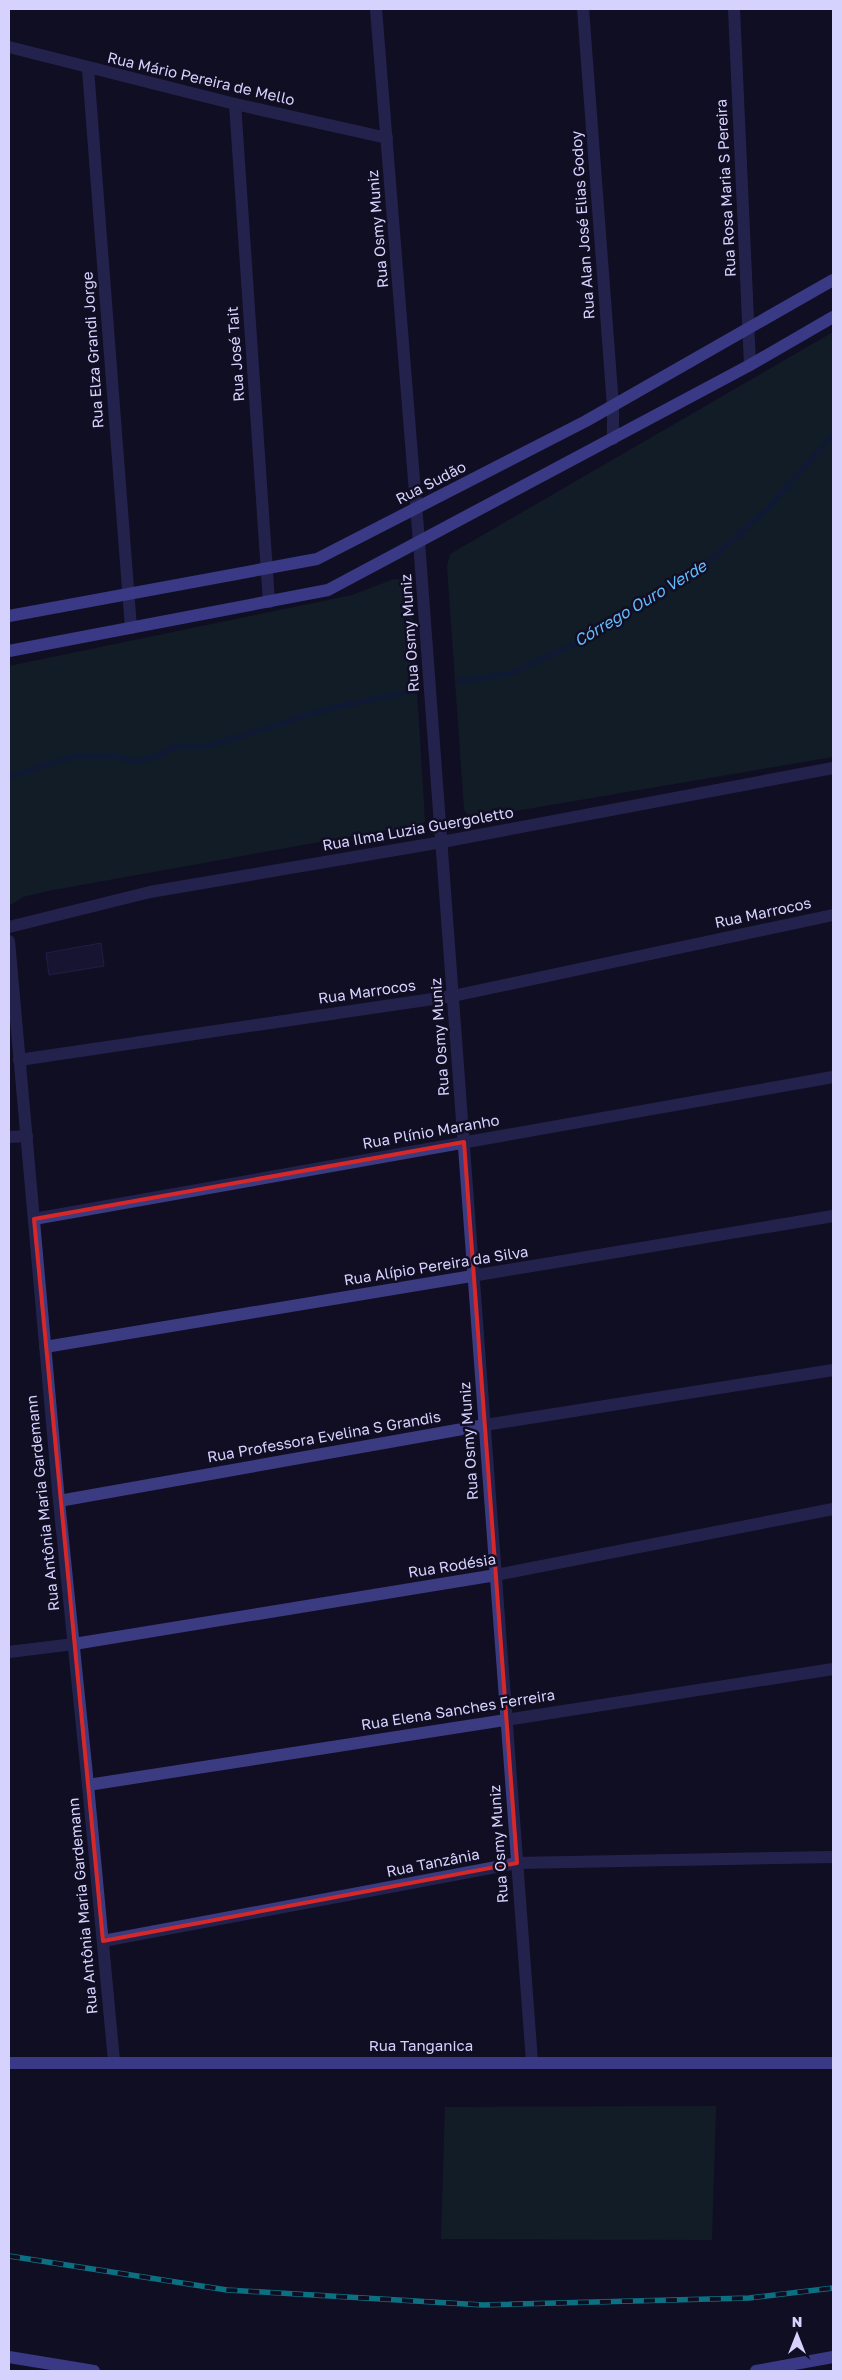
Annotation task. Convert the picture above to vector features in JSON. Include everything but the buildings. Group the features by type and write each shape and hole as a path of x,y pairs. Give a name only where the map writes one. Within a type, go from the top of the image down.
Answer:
{"street":[{"name":"Rua Osmy Muniz","path":"376,9 417,508 532,2062"},
{"name":"Rua Alan José Elias Godoy","path":"583,9 613,406 613,439"},
{"name":"Rua Rosa Maria S Pereira","path":"734,9 750,365"},
{"name":"Rua Mário Pereira de Mello","path":"9,47 88,69 387,138"},
{"name":"Rua Elza Grandi Jorge","path":"88,69 131,628"},
{"name":"Rua José Tait","path":"234,104 269,602"},
{"name":"Rua Sudão","path":"9,616 128,596 317,559 613,406 833,280"},
{"path":"9,651 328,590 750,365 833,317"},
{"name":"Rua Ilma Luzia Guergoletto","path":"9,927 150,892 442,842 833,768"},
{"name":"Rua Marrocos","path":"19,1060 453,996 833,915"},
{"name":"Rua Antônia Maria Gardemann","path":"9,941 59,1500 114,2062"},
{"name":"Rua Plínio Maranho","path":"34,1219 833,1077"},
{"path":"9,1137 27,1136"},
{"name":"Rua Alípio Pereira da Silva","path":"45,1347 833,1216"},
{"name":"Rua Professora Evelina S Grandis","path":"59,1500 485,1424 833,1370"},
{"name":"Rua Rodésia","path":"9,1652 74,1644 496,1575 833,1509"},
{"name":"Rua Elena Sanches Ferreira","path":"88,1786 833,1669"},
{"name":"Rua Tanzânia","path":"103,1941 517,1863 833,1856"},
{"name":"Rua Tanganica","path":"9,2063 833,2063"},
{"path":"9,2357 94,2371"},
{"path":"756,2371 765,2371 833,2357"}],"highlighted area":[{"path":"464,1142 517,1863 103,1941 34,1219"}],"green space":[{"path":"833,332 833,757 480,817 467,814 464,809 447,566 450,554"},
{"path":"394,579 404,580 411,593 425,821 415,830 386,830 48,891 23,897 9,906 9,666 352,595"},
{"path":"716,2106 712,2240 441,2239 445,2107"}],"waterway":[{"name":"Córrego Ouro Verde","path":"460,681 509,674 583,640 661,590 702,568 767,509 833,435"},
{"name":"Córrego Ouro Verde","path":"9,777 74,756 113,756 138,762 161,755 175,746 209,746 331,708 414,691"}],"railway":[{"path":"9,2256 227,2290 483,2305 749,2298 833,2288"}]}
